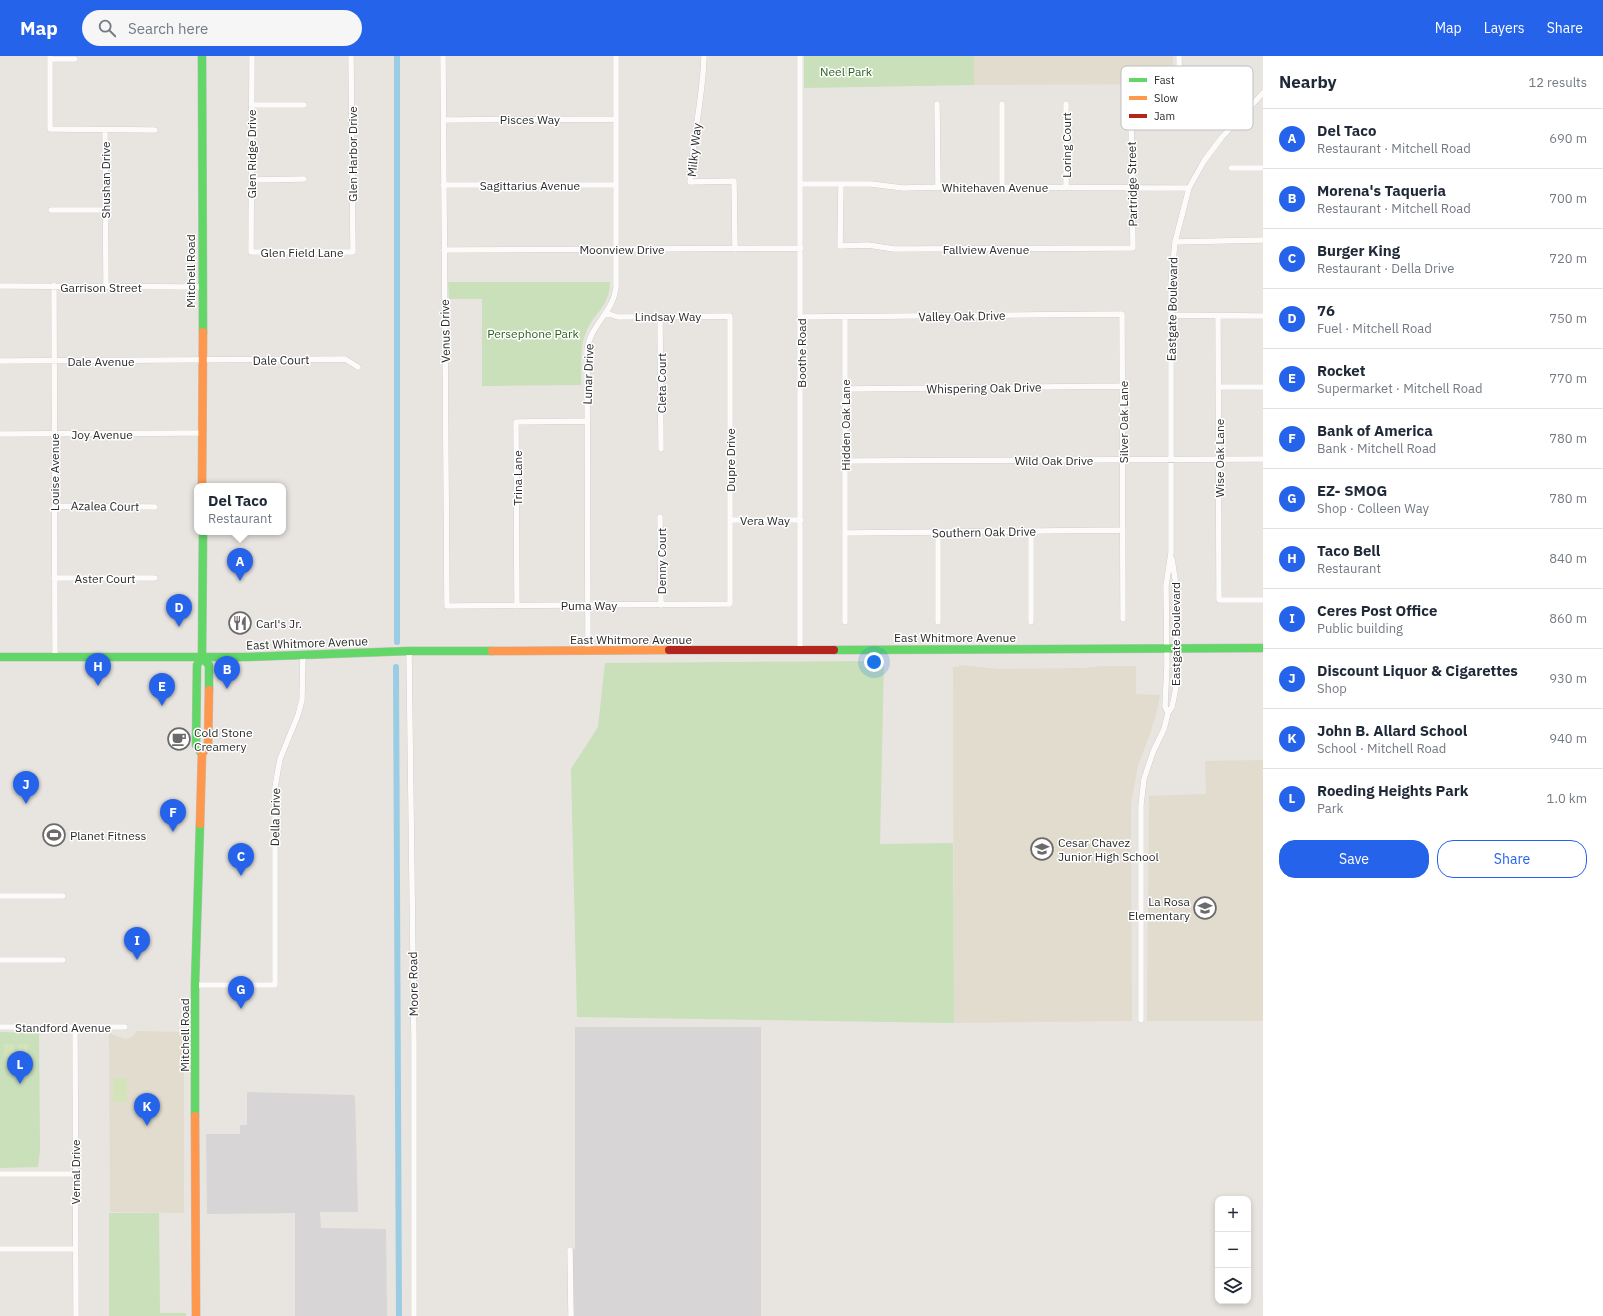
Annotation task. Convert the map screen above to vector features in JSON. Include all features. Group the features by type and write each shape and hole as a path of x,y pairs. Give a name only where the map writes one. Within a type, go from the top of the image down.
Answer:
{"main road":[{"name":"Mitchell Road","path":"202,56 202,483"},
{"name":"Mitchell Road","path":"202,535 202,657 197,664 196,745 202,754"},
{"name":"East Whitmore Avenue","path":"0,656 246,657 409,651 1263,648"},
{"name":"Mitchell Road","path":"196,1316 196,986 202,754 208,745 209,672 209,665 202,657"}],"street":[{"name":"Glen Ridge Drive","path":"251,252 252,56"},
{"name":"Glen Harbor Drive","path":"351,56 352,252"},
{"name":"Venus Drive","path":"444,56 443,185 446,324 447,606"},
{"name":"Lunar Drive","path":"588,650 588,346 593,329 606,313 615,292 616,56"},
{"name":"Milky Way","path":"704,56 701,100 693,142 690,182 734,181 735,249"},
{"name":"Boothe Road","path":"800,56 800,650"},
{"path":"50,57 75,59"},
{"name":"Shushan Drive","path":"50,57 50,129 105,130 106,287"},
{"name":"Eastgate Boulevard","path":"1253,104 1263,93"},
{"path":"252,105 304,104"},
{"path":"937,104 938,187"},
{"path":"1002,104 1002,187"},
{"name":"Loring Court","path":"1066,104 1066,187"},
{"name":"Pisces Way","path":"444,120 616,119"},
{"path":"105,130 154,130"},
{"name":"Partridge Street","path":"1131,130 1133,248"},
{"name":"Eastgate Boulevard","path":"1168,713 1165,706 1166,586 1171,553 1171,273 1175,242 1189,188 1213,149 1229,130"},
{"path":"1231,168 1263,168"},
{"path":"252,180 304,179"},
{"name":"Sagittarius Avenue","path":"443,185 616,184"},
{"name":"Whitehaven Avenue","path":"801,184 871,184 903,188 1189,188"},
{"name":"Fallview Avenue","path":"841,184 840,246 868,245 894,249 1133,248"},
{"path":"51,210 105,210"},
{"path":"1175,242 1263,240"},
{"name":"Moonview Drive","path":"444,250 801,248"},
{"name":"Glen Field Lane","path":"251,252 352,252"},
{"name":"Garrison Street","path":"0,286 203,287"},
{"name":"Louise Avenue","path":"54,286 55,657"},
{"name":"Lindsay Way","path":"606,313 617,317 730,316"},
{"name":"Valley Oak Drive","path":"801,317 1122,314"},
{"name":"Silver Oak Lane","path":"1122,314 1124,619"},
{"path":"1171,315 1263,316"},
{"name":"Cleta Court","path":"660,316 661,449"},
{"name":"Dupre Drive","path":"730,316 730,604"},
{"name":"Wise Oak Lane","path":"1218,316 1219,600 1263,600"},
{"name":"Hidden Oak Lane","path":"845,317 845,622"},
{"name":"Dale Court","path":"203,361 345,359 358,367"},
{"name":"Dale Avenue","path":"0,360 203,361"},
{"name":"Whispering Oak Drive","path":"845,389 1123,386"},
{"path":"1218,387 1263,387"},
{"name":"Trina Lane","path":"517,606 516,422 587,421"},
{"name":"Joy Avenue","path":"0,434 203,433"},
{"name":"Wild Oak Drive","path":"845,461 1263,459"},
{"name":"Azalea Court","path":"54,506 155,506"},
{"name":"Denny Court","path":"660,517 661,605"},
{"name":"Vera Way","path":"730,520 801,520"},
{"name":"Southern Oak Drive","path":"845,533 1123,530"},
{"path":"1031,531 1031,622"},
{"path":"938,532 938,622"},
{"name":"Eastgate Boulevard","path":"1141,1020 1141,806 1144,779 1153,752 1164,729 1168,713 1172,707 1176,687 1176,585 1171,553"},
{"name":"Aster Court","path":"54,578 155,578"},
{"name":"Puma Way","path":"447,606 730,604"},
{"name":"Moore Road","path":"409,651 414,1046 414,1316"},
{"name":"Della Drive","path":"196,986 275,985 275,787 280,759 298,715 302,700 304,654"},
{"path":"0,896 63,896"},
{"path":"0,960 63,960"},
{"name":"Standford Avenue","path":"0,1027 125,1027"},
{"name":"Vernal Drive","path":"75,1027 76,1316"},
{"path":"0,1174 75,1174"},
{"path":"0,1249 76,1249"},
{"path":"570,1250 571,1316"}],"shaded area":[{"path":"974,56 1173,56 1173,66 1121,66 1121,84 974,85"},
{"name":"Cesar Chavez Junior High School","path":"959,665 1000,669 1136,666 1136,694 1160,695 1150,734 1138,766 1131,804 1132,1021 954,1023 953,667 959,667"},
{"name":"La Rosa Elementary","path":"1263,760 1263,1021 1147,1021 1149,796 1206,794 1205,761"},
{"path":"575,1027 761,1027 761,1316 570,1316 570,1250 575,1249"},
{"path":"137,1031 184,1032 184,1213 110,1212 109,1033 125,1039 132,1037"},
{"path":"247,1092 353,1095 355,1097 358,1212 320,1212 321,1228 386,1229 387,1316 295,1316 295,1213 207,1214 206,1134 240,1134 240,1125 247,1125"}],"green space":[{"name":"Neel Park","path":"804,56 974,56 974,85 804,88"},
{"name":"Persephone Park","path":"448,282 610,282 605,303 589,325 582,345 581,385 482,386 482,299 449,299"},
{"path":"884,661 880,844 953,843 954,1023 577,1017 571,769 598,727 605,663"},
{"path":"0,1032 39,1033 40,1151 38,1167 0,1168"},
{"path":"4,1044 14,1044 14,1066 4,1066"},
{"path":"18,1044 28,1044 28,1066 18,1066"},
{"path":"113,1078 127,1078 127,1102 113,1102"},
{"path":"109,1213 159,1213 160,1313 186,1313 186,1316 109,1316"}],"waterway":[{"path":"397,56 397,642"},
{"path":"396,667 399,1316"}],"traffic: fast":[{"path":"202,56 203,332"},
{"path":"202,657 203,535"},
{"path":"834,650 1263,648"},
{"path":"0,657 246,657 409,651 492,651"},
{"path":"202,754 196,745 197,665 202,657 209,665 209,690"},
{"path":"195,1116 195,985 200,824"}],"traffic: slow":[{"path":"202,483 203,332"},
{"path":"492,651 669,650"},
{"path":"200,824 202,754 208,745 209,690"},
{"path":"195,1116 196,1316"}],"traffic: jam":[{"path":"669,650 834,650"}],"place":[{"name":"Del Taco","path":"240,581"},
{"name":"Carl's Jr.","path":"240,623"},
{"name":"76","path":"179,627"},
{"name":"Taco Bell","path":"98,686"},
{"name":"Morena's Taqueria","path":"227,689"},
{"name":"Rocket","path":"162,706"},
{"name":"Cold Stone Creamery","path":"179,739"},
{"name":"Discount Liquor & Cigarettes","path":"26,804"},
{"name":"Bank of America","path":"173,832"},
{"name":"Planet Fitness","path":"54,835"},
{"name":"Cesar Chavez Junior High School","path":"1042,849"},
{"name":"Burger King","path":"241,876"},
{"name":"La Rosa Elementary","path":"1205,908"},
{"name":"Ceres Post Office","path":"137,960"},
{"name":"EZ- SMOG","path":"241,1009"},
{"name":"Roeding Heights Park","path":"20,1084"},
{"name":"John B. Allard School","path":"147,1126"}]}
